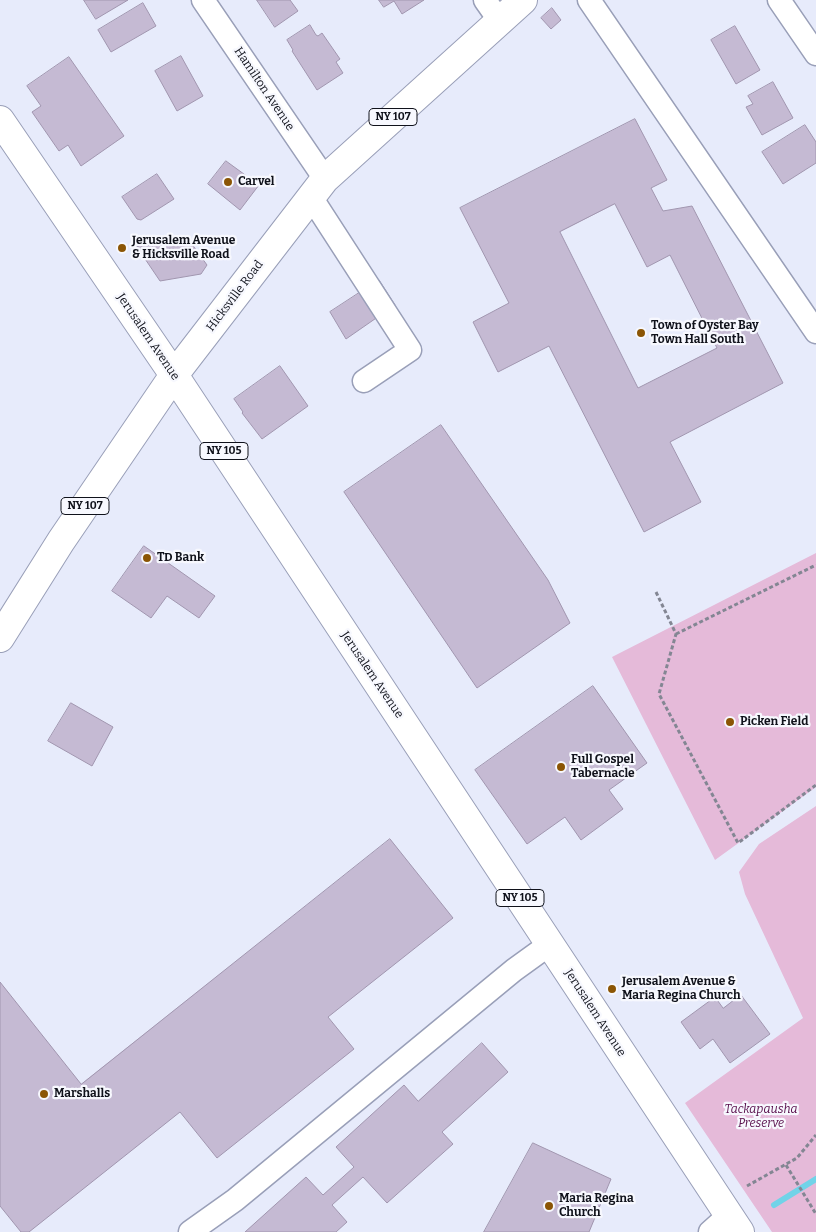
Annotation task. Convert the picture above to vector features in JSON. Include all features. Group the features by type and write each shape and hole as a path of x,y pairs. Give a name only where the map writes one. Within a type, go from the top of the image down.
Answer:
{"main road":[{"name":"Hicksville Road","path":"0,638 61,541 174,375 318,188 492,10 523,0"},
{"name":"Jerusalem Avenue","path":"0,120 174,375 550,944 726,1226"}],"street":[{"name":"Hamilton Avenue","path":"203,0 318,188 410,350 364,381"},
{"path":"589,0 816,332"},
{"path":"779,0 816,54"},
{"path":"190,1232 235,1200 514,970 550,944"}],"path":[{"path":"676,634 816,565"},
{"path":"656,592 676,634 659,694 738,844 816,785"},
{"path":"747,1186 797,1158 816,1135"},
{"path":"786,1165 816,1214"}],"green space":[{"name":"Picken Field","path":"816,553 816,787 715,860 612,657"},
{"name":"Tackapausha Preserve","path":"816,806 816,1232 772,1232 685,1103 803,1018 745,894 739,872 759,844"}],"building":[{"path":"84,0 128,0 96,19"},
{"path":"257,0 290,0 298,11 275,27"},
{"path":"379,0 424,0 402,14 394,1 384,7"},
{"path":"143,3 156,26 111,52 98,30"},
{"path":"552,8 561,20 551,29 541,18"},
{"path":"310,25 316,35 318,36 322,33 340,59 336,62 343,73 317,90 287,40"},
{"path":"735,26 760,70 736,84 711,40"},
{"path":"181,56 203,96 177,111 155,71"},
{"path":"69,57 124,136 81,166 68,145 59,151 32,112 41,106 27,86"},
{"path":"773,82 793,118 762,135 746,107 753,104 748,96"},
{"name":"Town of Oyster Bay Town Hall South","path":"635,119 667,180 651,188 663,211 692,206 783,383 670,442 701,502 644,532 549,346 498,372 473,322 509,303 460,208","holes":["615,204 647,267 670,255 717,348 638,388 560,232"]},
{"path":"805,125 816,142 816,163 783,184 762,152"},
{"path":"226,161 259,185 240,210 208,184"},
{"path":"157,174 174,199 141,220 137,219 122,197"},
{"path":"189,240 207,265 201,274 160,281 137,247"},
{"path":"379,280 395,305 346,339 330,312"},
{"path":"280,366 308,406 262,439 234,399"},
{"path":"441,425 548,580 570,623 477,688 344,492"},
{"path":"144,546 215,596 199,618 167,596 151,618 112,591"},
{"name":"Full Gospel Tabernacle","path":"593,686 647,763 609,790 623,809 581,840 565,817 527,844 475,770"},
{"path":"71,703 113,727 92,766 48,741"},
{"path":"390,839 453,918 328,1017 354,1049 217,1158 180,1112 29,1232 21,1232 0,1206 0,982 81,1084"},
{"path":"741,995 770,1034 730,1063 713,1039 700,1049 681,1022 715,997 723,1008"},
{"path":"482,1043 508,1072 442,1132 453,1144 387,1203 363,1177 332,1205 347,1222 336,1232 245,1232 306,1177 323,1195 354,1167 336,1147 404,1085 418,1101"},
{"name":"Maria Regina Church","path":"533,1143 611,1179 589,1232 484,1232"}],"waterway":[{"path":"774,1205 816,1179"}],"place":[{"name":"Carvel","path":"228,182"},
{"name":"Jerusalem Avenue & Hicksville Road","path":"122,248"},
{"name":"Town of Oyster Bay Town Hall South","path":"641,333"},
{"name":"TD Bank","path":"147,558"},
{"name":"Picken Field","path":"730,722"},
{"name":"Full Gospel Tabernacle","path":"561,767"},
{"name":"Jerusalem Avenue & Maria Regina Church","path":"612,989"},
{"name":"Marshalls","path":"44,1094"},
{"name":"Maria Regina Church","path":"549,1206"}]}
